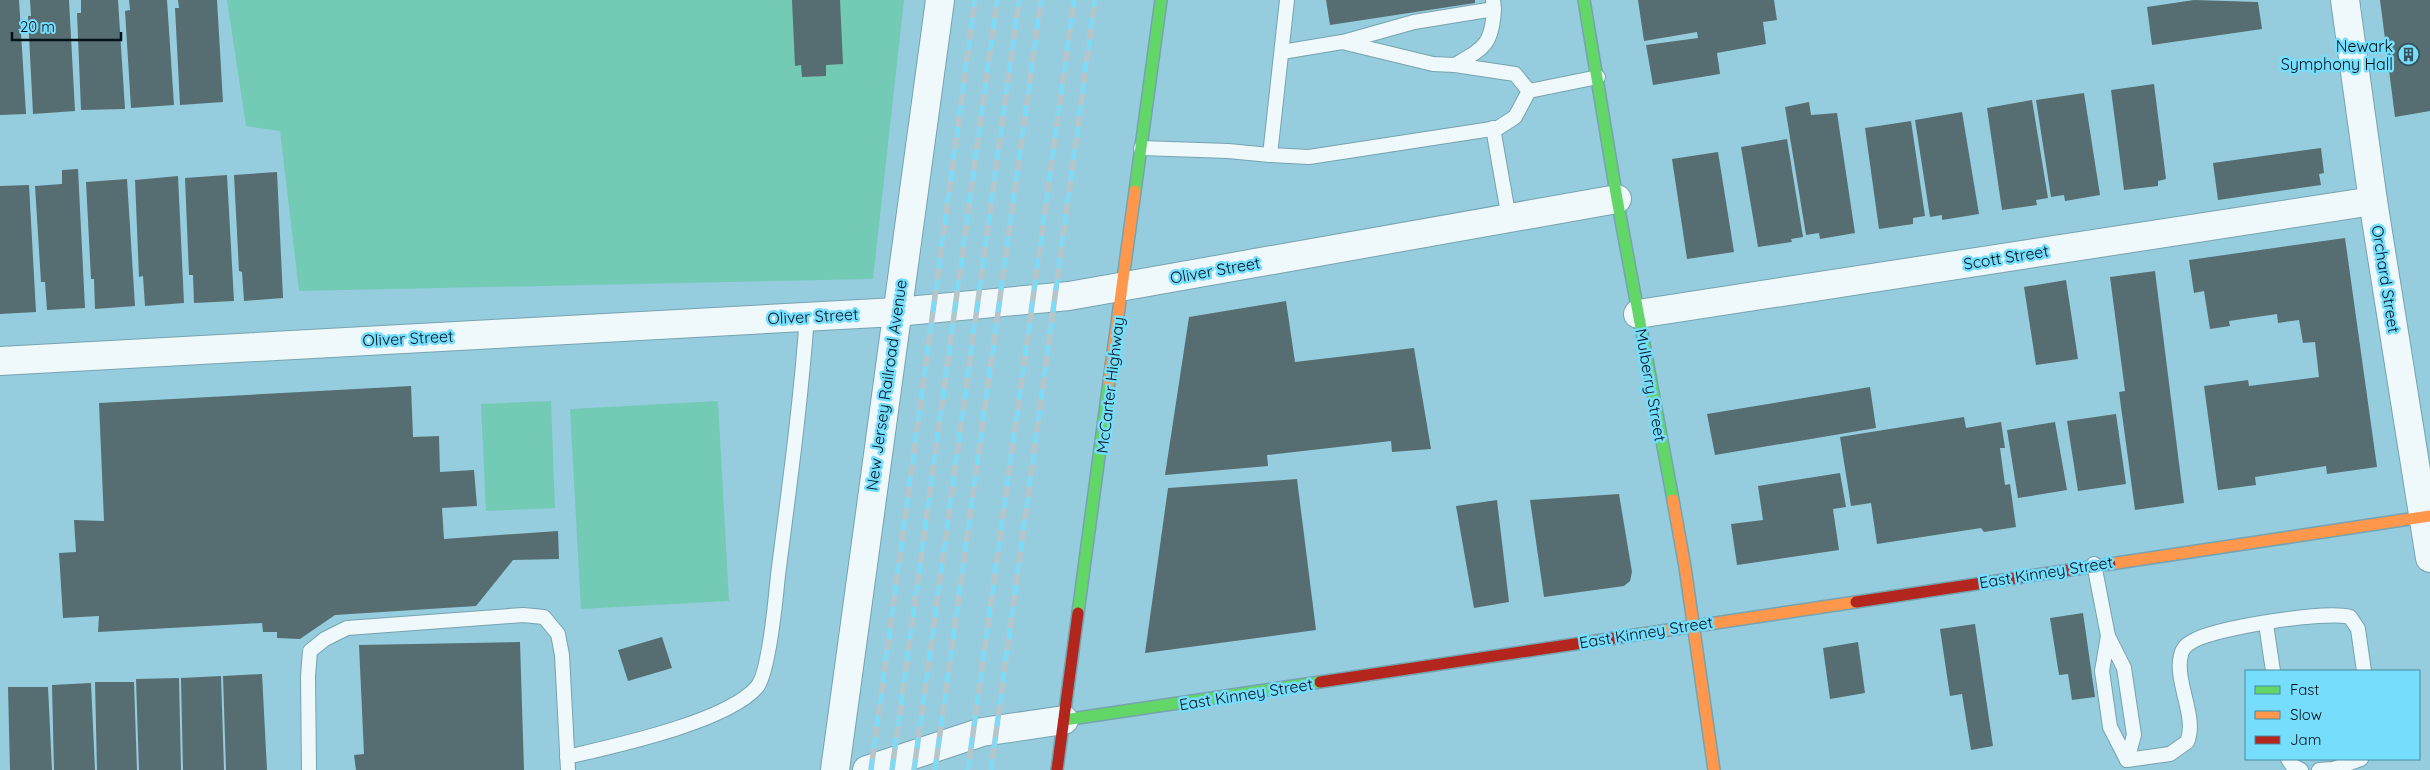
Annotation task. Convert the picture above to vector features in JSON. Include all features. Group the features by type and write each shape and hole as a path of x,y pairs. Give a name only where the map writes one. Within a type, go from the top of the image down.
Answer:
{"street":[{"name":"New Jersey Railroad Avenue","path":"835,770 940,0"},
{"name":"McCarter Highway","path":"1057,770 1124,287 1161,0"},
{"name":"Mulberry Street","path":"1584,0 1617,199 1685,567 1714,770"},
{"name":"Orchard Street","path":"2345,0 2373,201 2427,516 2430,558"},
{"name":"Oliver Street","path":"0,361 808,315 896,312 1069,296 1617,199"},
{"name":"Scott Street","path":"1638,314 2373,201"},
{"name":"East Kinney Street","path":"867,770 982,732 2094,564 2427,516"}],"lane":[{"path":"1270,155 1287,0"},
{"path":"1282,52 1342,42 1414,22 1493,4 1493,31 1481,49 1454,65"},
{"path":"1342,42 1433,64 1454,65 1515,74 1529,91"},
{"path":"1529,91 1598,77"},
{"path":"1141,148 1228,151 1309,158 1493,128 1515,117 1529,91"},
{"path":"1493,128 1509,219"},
{"path":"309,770 308,676 310,651 325,639 347,628 523,615 544,617 558,634 562,655 568,763 688,724 742,701 759,685 770,639 804,367 808,315"},
{"path":"2094,564 2108,636 2124,668 2134,735 2127,760"},
{"path":"2127,760 2170,754 2187,742 2190,730 2180,662 2185,647 2193,641 2217,632 2333,614 2350,617 2358,629 2364,670"},
{"path":"2266,624 2273,670"},
{"path":"2108,636 2102,671 2110,727 2127,760"},
{"path":"2289,760 2292,765 2300,770"},
{"path":"2319,770 2333,769 2358,760"}],"green space":[{"path":"227,0 904,0 873,279 299,291 280,131 246,126"},
{"path":"551,401 555,508 486,511 481,404"},
{"path":"718,401 729,601 581,609 570,409"}],"building":[{"path":"0,0 19,0 26,114 0,115"},
{"path":"30,0 69,0 75,111 33,114 28,16 31,16"},
{"path":"81,0 118,0 125,109 81,110 77,13 81,13"},
{"path":"129,0 167,0 174,105 131,108 125,11 130,10"},
{"path":"178,0 217,0 223,102 180,105 175,8 179,8"},
{"path":"792,0 840,0 843,64 826,65 826,76 802,77 801,65 795,66"},
{"path":"1326,0 1475,0 1475,3 1330,25"},
{"path":"1638,0 1774,0 1777,20 1763,22 1766,44 1717,53 1720,74 1653,85 1646,45 1698,38 1697,32 1644,41"},
{"path":"2194,0 2258,2 2262,29 2152,45 2147,7"},
{"name":"Newark Symphony Hall","path":"2380,0 2430,0 2430,111 2395,117"},
{"path":"2154,84 2166,179 2158,181 2158,186 2124,190 2111,90"},
{"path":"2084,93 2100,195 2065,201 2064,195 2051,197 2036,100"},
{"path":"2032,100 2048,198 2036,200 2037,205 2002,210 1987,108"},
{"path":"1809,102 1811,115 1837,113 1855,233 1820,239 1819,233 1806,235 1785,107"},
{"path":"1962,112 1979,214 1942,220 1942,215 1930,217 1915,120"},
{"path":"1911,121 1925,216 1913,218 1913,224 1879,229 1865,128"},
{"path":"1787,139 1803,237 1791,239 1792,242 1758,247 1741,147"},
{"path":"2321,148 2324,173 2319,174 2321,185 2218,200 2213,163"},
{"path":"1718,152 1734,252 1687,259 1672,159"},
{"path":"78,169 85,308 47,310 45,282 41,282 35,186 62,184 62,170"},
{"path":"277,172 283,298 244,301 242,272 239,271 234,175"},
{"path":"227,175 234,301 194,303 193,275 189,275 185,178"},
{"path":"178,176 184,303 145,306 143,276 139,277 135,180"},
{"path":"127,179 135,306 95,309 94,279 91,279 86,182"},
{"path":"29,185 36,312 0,314 0,186"},
{"path":"2345,238 2377,467 2327,474 2326,466 2255,477 2256,485 2218,490 2204,386 2248,380 2249,386 2319,377 2315,342 2303,343 2299,320 2278,323 2277,314 2229,321 2230,326 2210,329 2204,291 2194,293 2189,260"},
{"path":"2155,271 2184,503 2135,510 2119,392 2125,391 2110,277"},
{"path":"2066,280 2078,359 2036,365 2024,287"},
{"path":"1286,301 1295,362 1414,348 1431,449 1392,452 1391,441 1267,455 1268,466 1165,475 1189,317"},
{"path":"411,386 413,437 439,436 440,472 474,470 477,506 442,508 444,539 558,531 559,559 513,560 476,606 335,615 300,639 277,638 277,632 263,632 262,623 98,632 99,616 63,618 59,553 76,552 74,520 104,521 99,403"},
{"path":"1870,387 1876,428 1715,455 1707,414"},
{"path":"2116,414 2126,484 2078,491 2067,421"},
{"path":"1964,417 1966,428 2001,422 2005,448 2000,448 2005,485 2010,484 2016,527 1984,532 1981,528 1877,544 1871,503 1851,506 1840,437"},
{"path":"2055,422 2067,490 2018,498 2007,430"},
{"path":"1840,473 1846,507 1833,509 1839,550 1737,565 1731,524 1763,520 1758,486"},
{"path":"1297,479 1316,630 1145,653 1168,488"},
{"path":"1619,494 1632,572 1630,581 1624,586 1544,597 1530,500"},
{"path":"1497,500 1509,602 1474,608 1456,506"},
{"path":"2083,613 2095,697 2072,700 2068,674 2059,675 2050,618"},
{"path":"1975,624 1993,746 1971,750 1962,694 1950,696 1940,629"},
{"path":"662,637 672,668 628,681 618,650"},
{"path":"520,642 524,770 356,770 354,755 364,754 359,645"},
{"path":"1858,642 1865,693 1830,699 1823,648"},
{"path":"262,674 267,770 226,770 223,676"},
{"path":"221,676 224,770 183,770 181,678"},
{"path":"179,678 181,770 139,770 136,679"},
{"path":"95,682 134,682 137,770 97,770"},
{"path":"91,683 95,770 54,770 52,685"},
{"path":"8,687 48,687 52,770 10,770"}],"railway":[{"path":"871,770 975,0"},
{"path":"892,770 997,0"},
{"path":"914,770 1019,0"},
{"path":"935,770 1041,0"},
{"path":"968,770 1074,0"},
{"path":"991,770 1095,0"}],"traffic: fast":[{"path":"1135,191 1161,0"},
{"path":"1584,0 1617,199 1673,500"},
{"path":"1078,613 1109,382"},
{"path":"1064,720 1320,682"}],"traffic: slow":[{"path":"1109,382 1135,191"},
{"path":"1673,500 1685,567 1714,770"},
{"path":"2110,564 2430,516"},
{"path":"1622,637 1856,602"}],"traffic: jam":[{"path":"1856,602 2110,564"},
{"path":"1057,770 1078,613"},
{"path":"1320,682 1622,637"}],"place":[{"name":"Newark Symphony Hall","path":"2409,55"}]}
